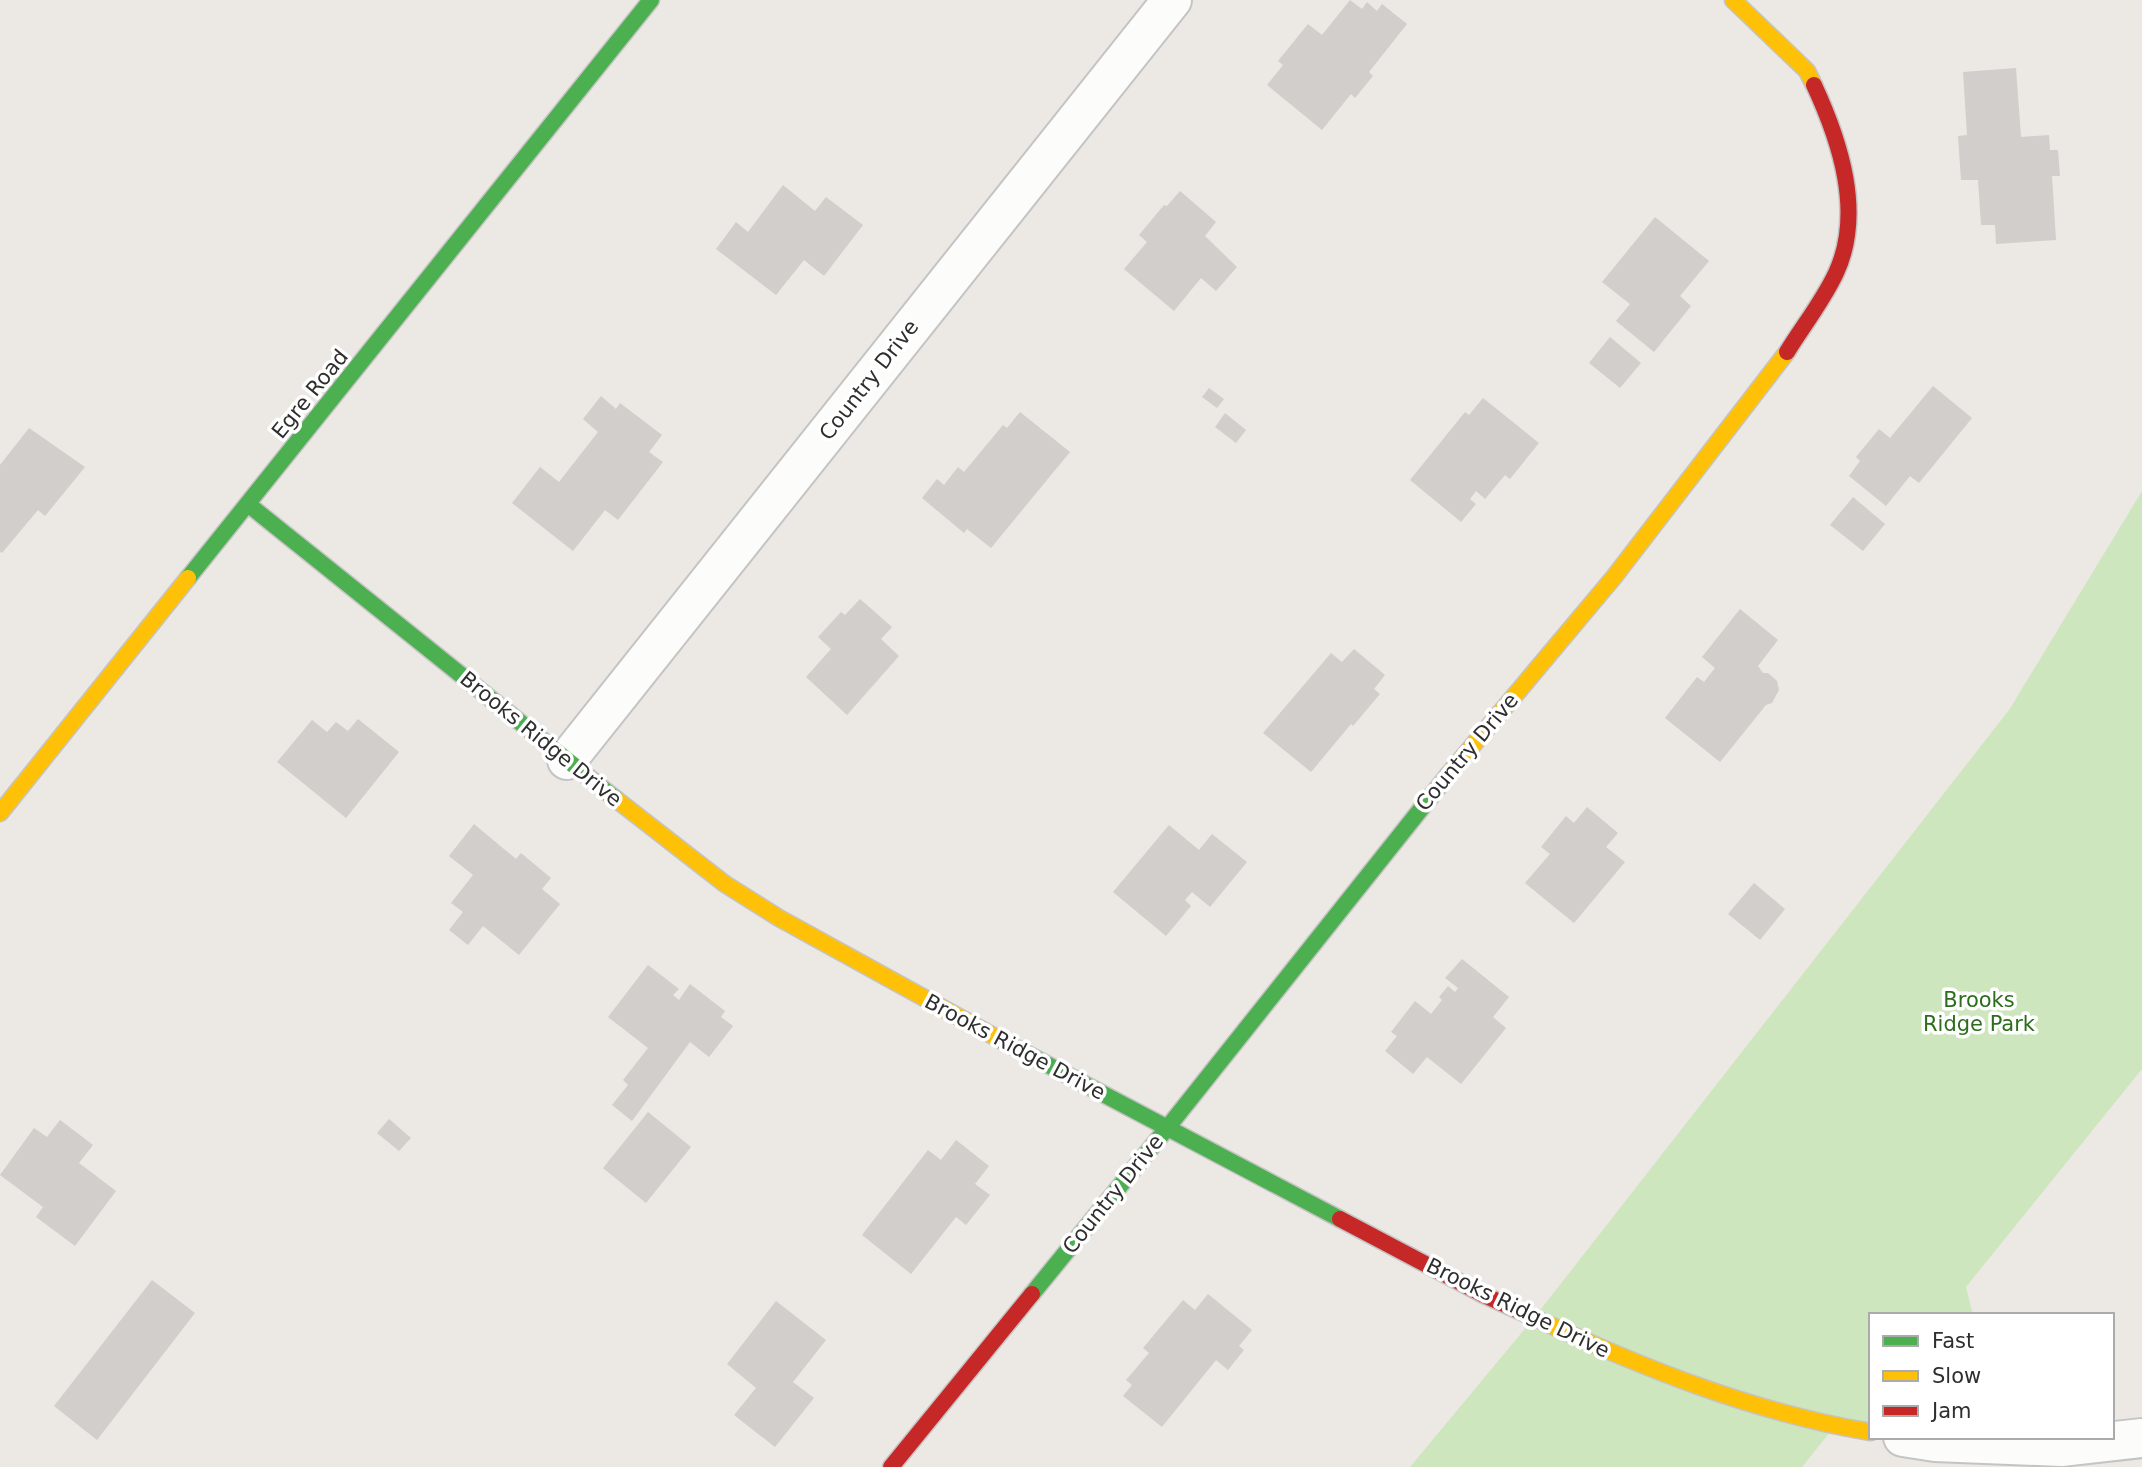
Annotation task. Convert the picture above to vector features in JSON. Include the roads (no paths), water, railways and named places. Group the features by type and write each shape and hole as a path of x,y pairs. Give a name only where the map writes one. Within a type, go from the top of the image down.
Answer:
{"street":[{"name":"Egre Road","path":"0,813 651,0"},
{"name":"Country Drive","path":"567,760 1172,0"},
{"name":"Country Drive","path":"891,1467 1168,1127 1413,816 1614,577 1780,363 1836,273 1847,237 1847,183 1827,114 1807,71 1733,0"},
{"name":"Brooks Ridge Drive","path":"249,505 725,884 779,918 968,1023 1484,1295 1623,1359 1779,1412 1869,1432"},
{"path":"1914,1439 2061,1457 2142,1438"}],"park label":[{"name":"Brooks Ridge Park","path":"1979,1012"}]}
